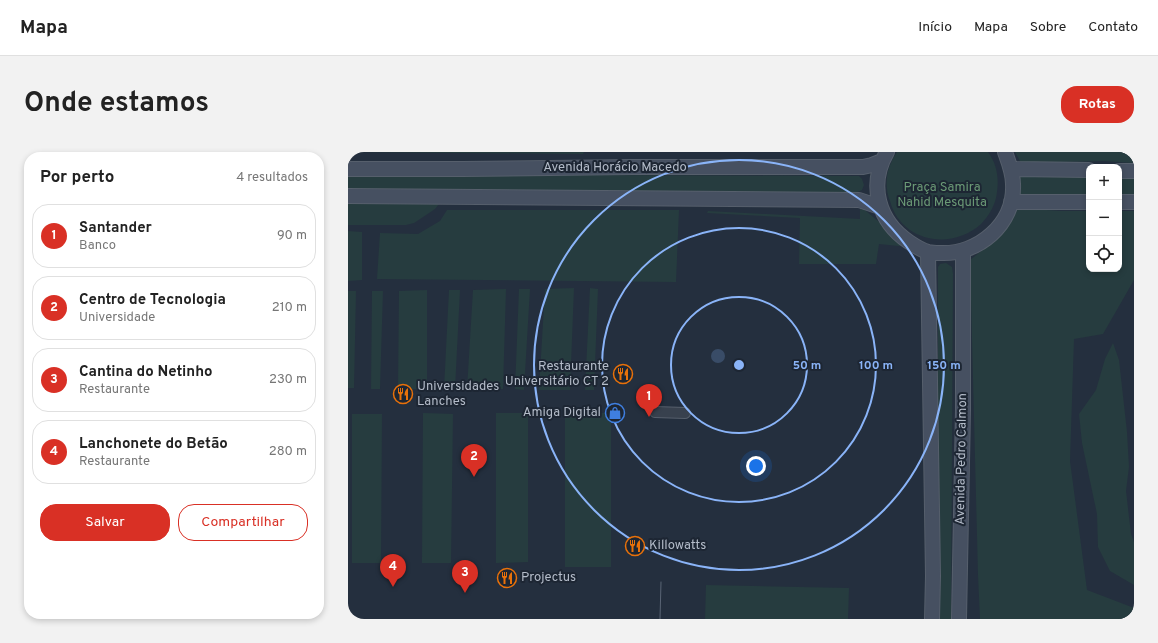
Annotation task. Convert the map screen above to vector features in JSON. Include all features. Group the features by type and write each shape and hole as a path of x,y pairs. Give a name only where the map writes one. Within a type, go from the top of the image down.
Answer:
{"street":[{"path":"884,157 877,182 880,207 887,221 899,236 915,247 928,252 948,253 963,251 979,244 994,233 1004,218 1011,202 1013,185 1011,168 1005,152"},
{"name":"Avenida Horácio Macedo","path":"348,169 462,170 633,167 863,167 872,165 884,157"},
{"path":"1011,168 1086,170"},
{"path":"1122,171 1134,171"},
{"path":"348,196 860,200 880,207"},
{"path":"1011,202 1086,202"},
{"path":"1122,202 1134,202"},
{"name":"Avenida Pedro Calmon","path":"959,619 963,410 963,251"},
{"path":"928,252 933,576 932,619"},
{"path":"655,412 685,413"}],"green space":[{"path":"348,152 584,152 583,154"},
{"name":"Praça Samira Nahid Mesquita","path":"897,152 988,152 997,171 998,182 992,210 981,224 956,238 928,238 916,233 905,226 896,215 889,198 887,189 888,170"},
{"path":"1015,152 1134,152 1134,163 1104,161 1021,163"},
{"path":"1011,169 1086,170 1086,202 1011,202"},
{"path":"1122,171 1134,171 1134,202 1122,202"},
{"path":"348,174 859,176 864,185 862,190 855,193 348,191"},
{"path":"443,199 435,209 414,223 406,225 348,225 348,200"},
{"path":"860,206 909,247 879,244 876,264 799,264 800,218 707,213 708,211 860,219"},
{"path":"1018,208 1086,211 1086,272 1122,272 1122,211 1134,211 1134,280 1103,334 1074,339 1070,461 1087,590 1134,608 1134,619 980,619 970,260 994,241"},
{"path":"447,210 679,210 676,282 377,279 380,233 418,234 440,221"},
{"path":"348,231 362,232 362,280 348,281"},
{"path":"946,263 952,267 953,274 951,619 938,619 938,267 940,264"},
{"path":"574,288 570,390 539,390 545,289"},
{"path":"590,288 598,289 594,390 585,390"},
{"path":"506,289 503,389 467,389 473,290"},
{"path":"519,289 530,289 524,390 515,389"},
{"path":"427,290 427,389 398,389 399,291"},
{"path":"449,290 460,290 455,389 444,389"},
{"path":"348,291 356,291 354,388 348,388"},
{"path":"372,291 383,291 380,389 371,389"},
{"path":"1113,343 1119,360 1127,432 1129,467 1126,491 1131,534 1134,542 1134,585 1110,571 1098,547 1097,514 1082,443 1079,414 1096,390 1105,359"},
{"path":"423,413 453,414 451,563 422,563"},
{"path":"496,413 528,413 528,562 496,563"},
{"path":"565,413 611,413 611,567 565,567"},
{"path":"352,414 382,414 381,563 352,563"},
{"path":"706,585 849,588 848,619 705,619"}],"water":[{"path":"715,349 721,349 725,353 725,359 721,363 715,363 711,359 711,353"}],"tram line":[{"path":"660,619 661,582"}],"place":[{"name":"Restaurante Universitário CT 2","path":"623,374"},
{"name":"Universidades Lanches","path":"403,394"},
{"name":"Amiga Digital","path":"615,413"},
{"name":"Santander","path":"649,417"},
{"name":"Centro de Tecnologia","path":"474,477"},
{"name":"Killowatts","path":"635,546"},
{"name":"Projectus","path":"507,578"},
{"name":"Lanchonete do Betão","path":"393,587"},
{"name":"Cantina do Netinho","path":"465,593"}]}
